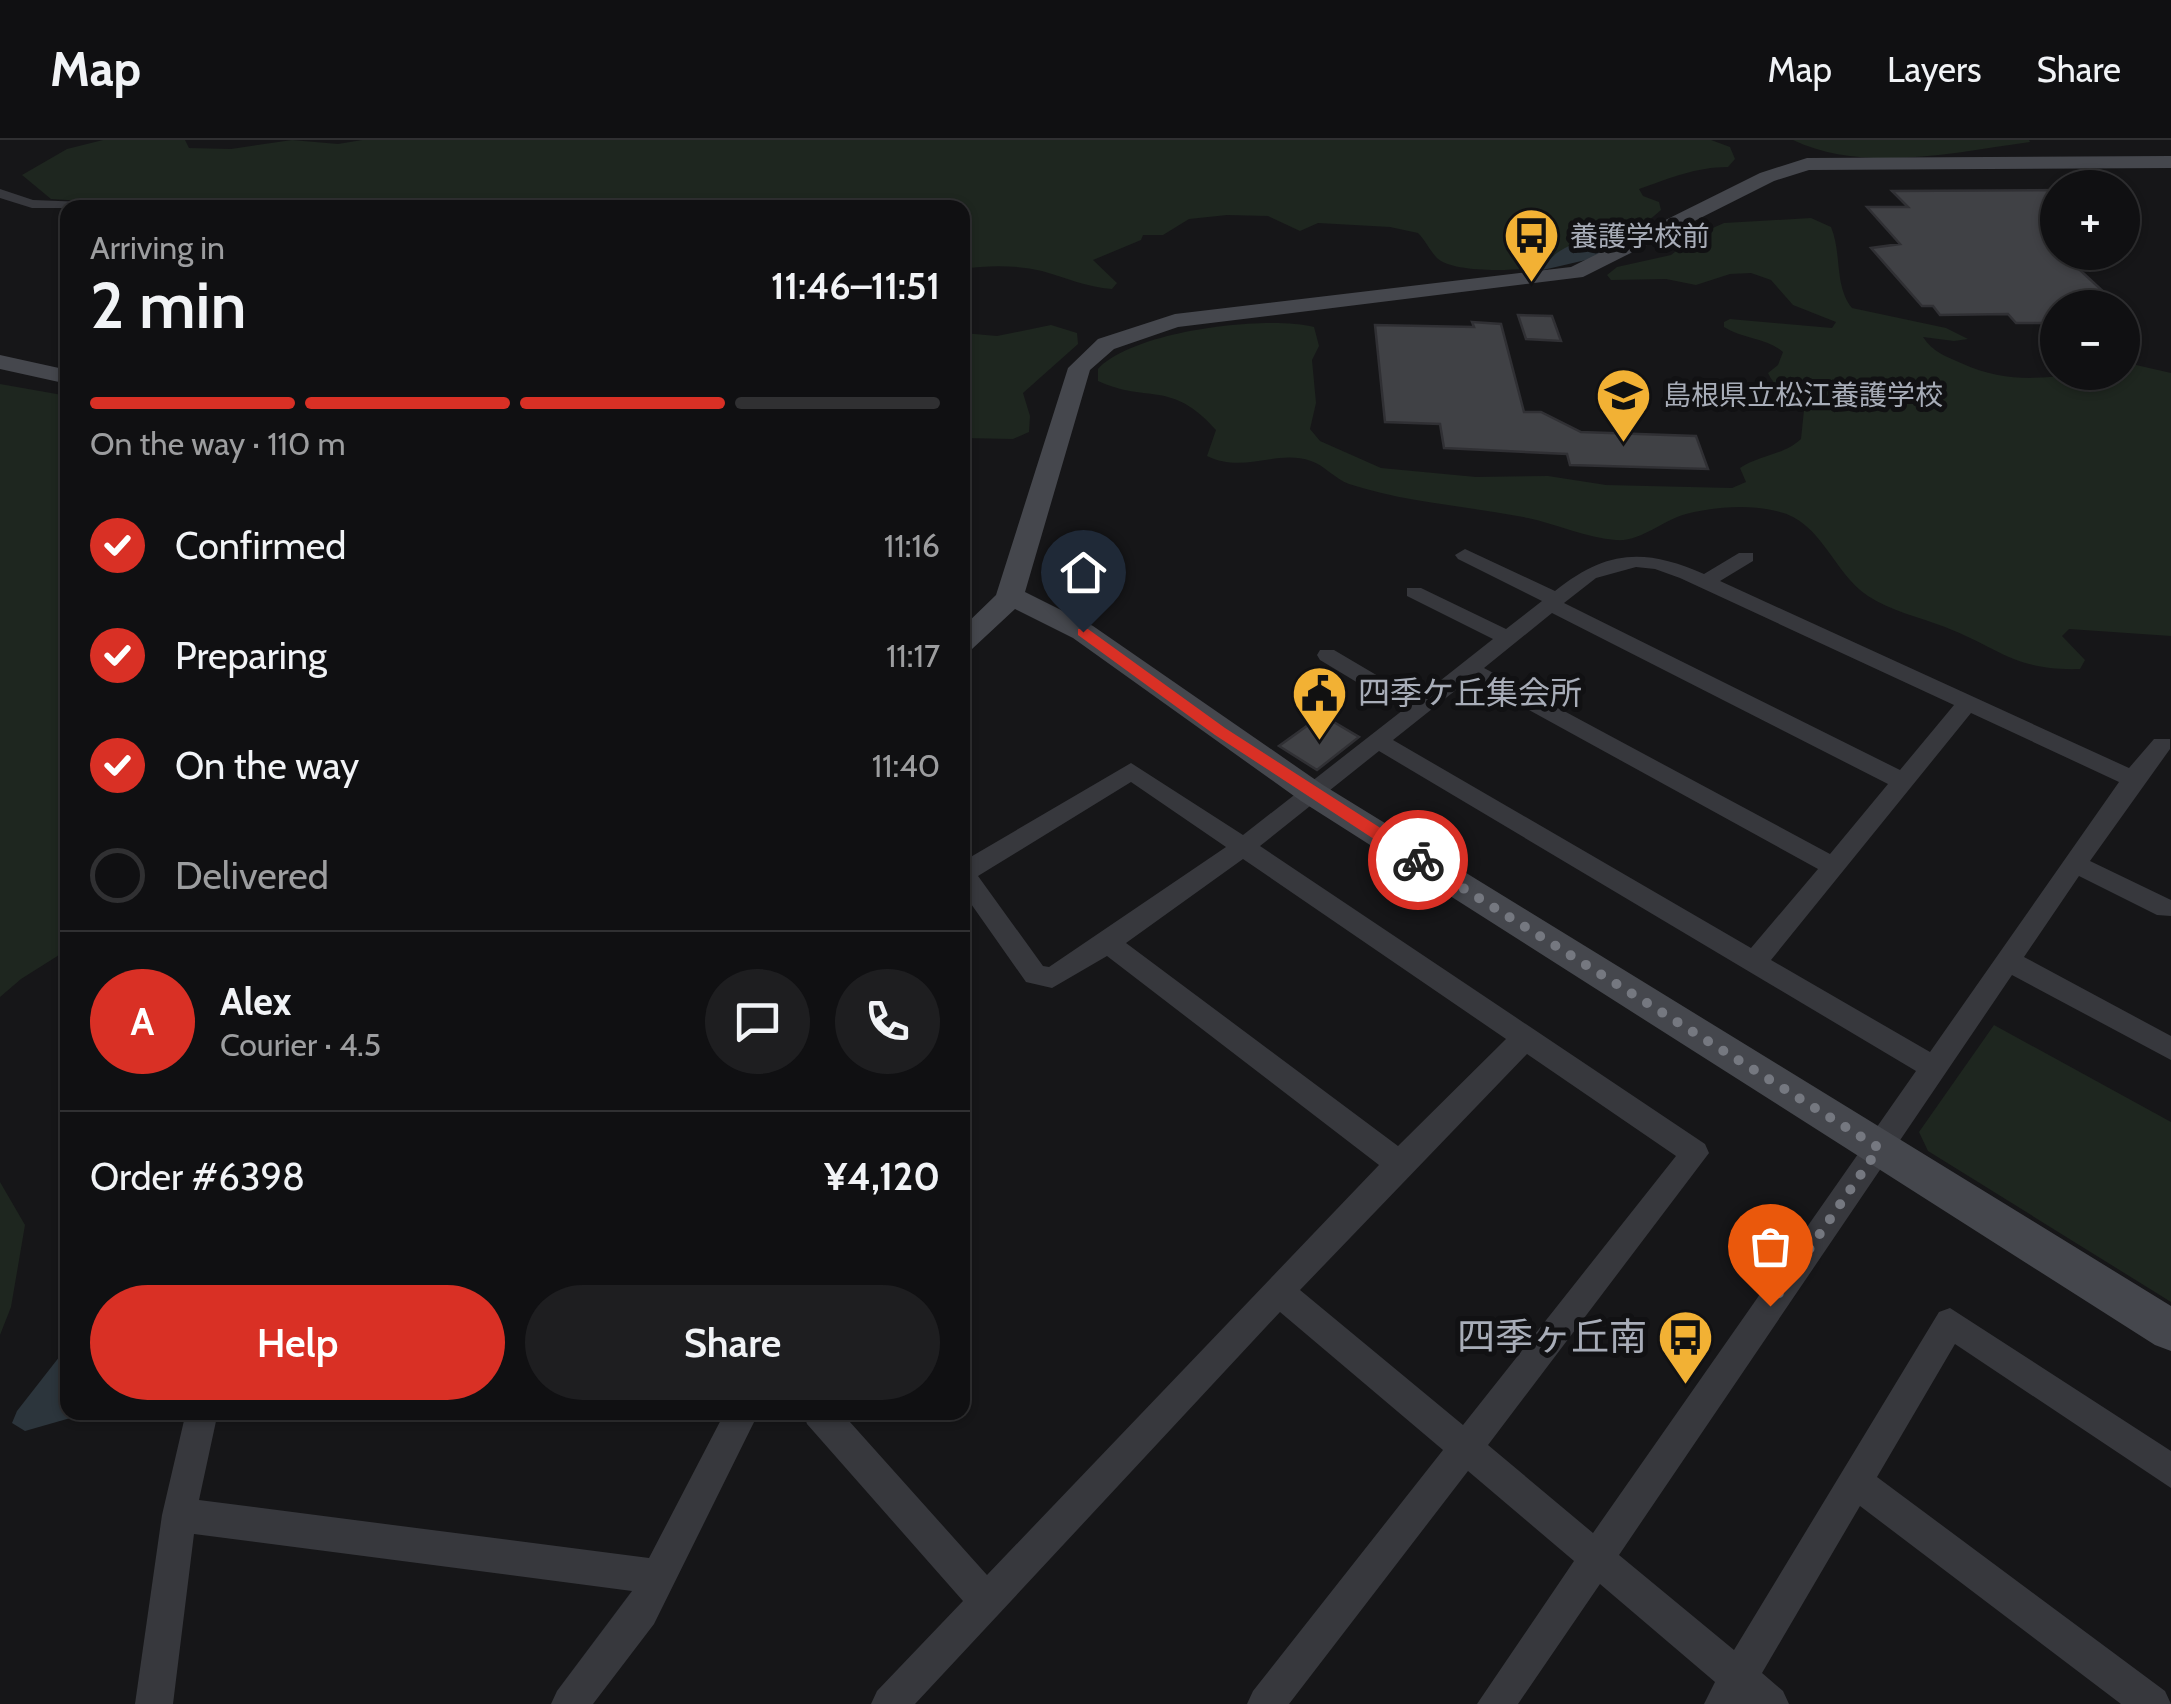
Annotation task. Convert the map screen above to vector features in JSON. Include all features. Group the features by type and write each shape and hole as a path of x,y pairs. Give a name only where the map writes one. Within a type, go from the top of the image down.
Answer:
{"street":[{"path":"970,635 1010,596 1074,380 1092,354 1124,336 1175,321 1236,312 1576,273 1766,177 1807,164 2171,162"},
{"path":"0,193 32,204 60,205"},
{"path":"0,362 60,375"},
{"path":"1464,555 1902,781"},
{"path":"1705,582 1746,557"},
{"path":"970,882 1036,976 1052,978 1242,848 1589,574 1640,559 1705,582 2133,779"},
{"path":"1414,592 1508,638"},
{"path":"1010,596 1083,632 1312,793 2171,1330"},
{"path":"1327,655 1420,710"},
{"path":"1470,669 1831,865"},
{"path":"1753,964 1967,704"},
{"path":"1380,742 1932,1067"},
{"path":"1496,1704 2073,863 2162,744"},
{"path":"970,868 1132,770 1695,1153 1468,1450 1266,1704"},
{"path":"2073,863 2166,908"},
{"path":"1108,943 1399,1164"},
{"path":"2007,960 2171,1050"},
{"path":"890,1704 1399,1164 1524,1039"},
{"path":"1281,1292 1596,1559 1731,1691 1770,1704"},
{"path":"1731,1691 1950,1323 2171,1471"},
{"path":"154,1704 180,1516 200,1420"},
{"path":"570,1704 641,1612 739,1420"},
{"path":"825,1420 987,1602"},
{"path":"1856,1482 2152,1704"},
{"path":"180,1516 658,1577"}],"shaded area":[{"path":"103,140 185,140 189,148 231,149 292,140 338,144 362,140 1711,140 1730,147 1735,159 1728,167 1694,171 1639,189 1643,196 1659,202 1661,210 1639,225 1599,235 1548,265 1497,270 1460,267 1437,258 1418,233 1390,227 1318,223 1300,231 1268,216 1227,215 1189,219 1163,235 1143,235 1141,240 1093,260 1117,283 1112,289 1023,268 970,268 970,200 51,199 22,175 67,149"},
{"path":"1793,140 2030,142 1941,155 1879,158 1820,150"},
{"path":"1811,218 1831,227 1840,280 1852,308 1946,328 1968,339 1923,337 1945,356 1982,371 2040,378 2040,390 2140,390 2140,366 2171,373 2171,636 2069,629 2062,636 2085,660 2080,669 2039,666 2009,657 1868,596 1805,525 1776,511 1743,507 1708,510 1677,517 1634,538 1605,539 1528,518 1371,490 1344,482 1316,463 1298,458 1221,461 1207,456 1216,430 1186,404 1098,381 1098,369 1115,356 1169,336 1264,323 1314,327 1319,346 1312,360 1316,403 1310,429 1320,441 1381,468 1476,477 1548,476 1606,485 1732,488 1746,482 1740,468 1801,439 1804,410 1768,373 1778,365 1783,352 1731,331 1724,327 1724,322 1730,319 1832,328 1836,322 1793,305 1771,280 1751,273 1730,274 1696,285 1666,279 1611,280 1607,275 1617,267 1671,255 1697,235 1724,223"},
{"path":"1599,225 1631,238 1590,259 1543,270 1555,255"},
{"path":"1051,325 1077,333 1078,344 1023,393 1030,416 1029,432 1013,439 970,438 970,334 997,336"},
{"path":"0,384 60,395 60,954 0,997"},
{"path":"1994,1025 2171,1122 2171,1302 1928,1151 1919,1132"},
{"path":"0,1182 25,1225 11,1307 0,1335"},
{"path":"60,1356 60,1420 64,1420 25,1431 12,1423"}],"building":[{"path":"2040,190 2040,270 2080,270 2102,290 2040,290 2040,323 2016,323 2008,314 1940,315 1933,306 1922,306 1871,248 1900,244 1867,207 1908,207 1892,191"},
{"path":"1518,315 1552,316 1561,341 1526,339"},
{"name":"島根県立松江養護学校","path":"1472,322 1501,324 1524,412 1541,412 1581,432 1696,436 1708,469 1570,465 1567,454 1444,448 1440,424 1385,422 1375,325 1474,327"},
{"name":"四季ケ丘集会所","path":"1322,715 1359,737 1317,770 1279,746"}],"way so far":[{"path":"1418,860 1879,1148 1770,1306"}],"place":[{"name":"養護学校前","path":"1531,285"},
{"name":"島根県立松江養護学校","path":"1624,444"},
{"name":"四季ケ丘集会所","path":"1319,742"},
{"name":"四季ヶ丘南","path":"1686,1386"}],"route":[{"path":"1083,632 1220,732 1418,860"}]}
